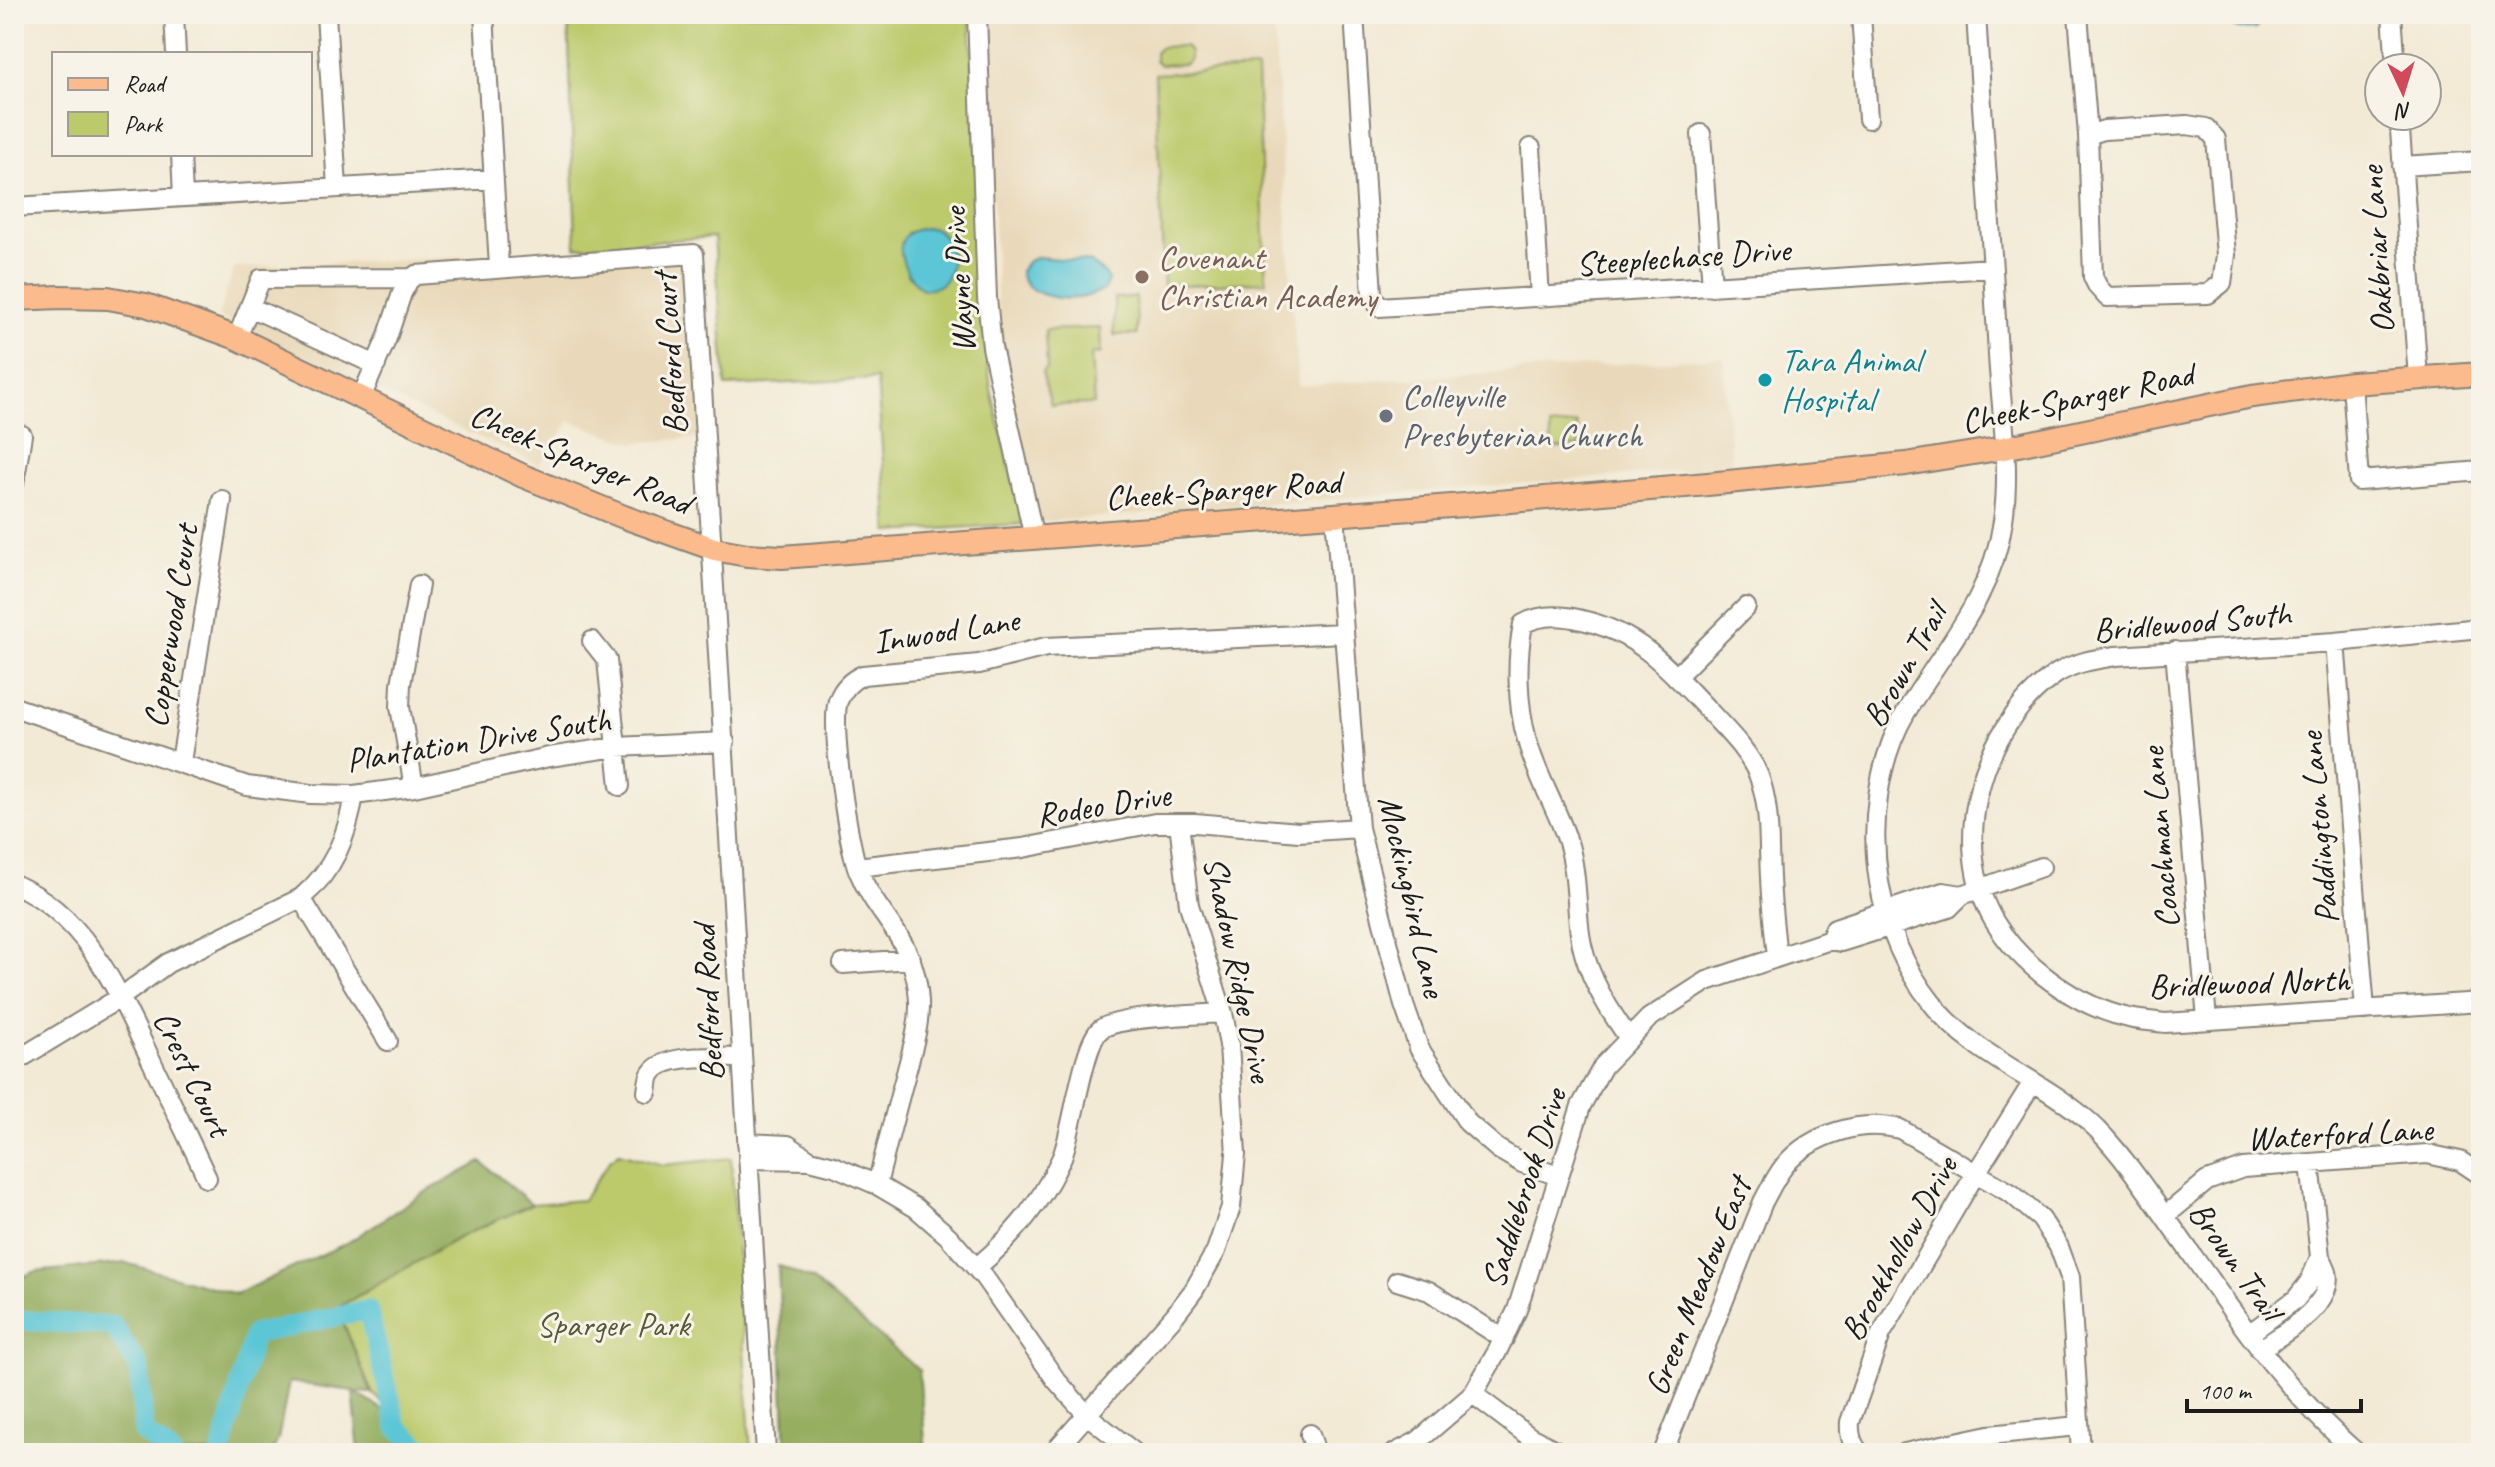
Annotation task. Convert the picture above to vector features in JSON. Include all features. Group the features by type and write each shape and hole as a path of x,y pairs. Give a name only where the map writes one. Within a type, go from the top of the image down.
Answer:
{"main road":[{"name":"Cheek-Sparger Road","path":"14,299 108,298 146,305 237,338 523,476 714,549 759,556 820,557 1708,484 1906,464 2004,448 2252,396 2352,383 2481,374"}],"street":[{"path":"174,14 176,52"},
{"path":"326,14 337,188"},
{"path":"237,338 261,279 412,278 499,267 484,14"},
{"name":"Wayne Drive","path":"977,14 991,334 998,379 1034,538"},
{"name":"Steeplechase Drive","path":"1354,14 1372,294 1379,307 1992,268"},
{"path":"1861,14 1868,119"},
{"name":"Brown Trail","path":"1976,14 2004,448 2005,510 1994,564 1965,624 1904,715 1886,765 1876,829 1878,870 1888,919 1902,957 1936,1009 1978,1044 2080,1114 2098,1130 2165,1216 2260,1350 2301,1401 2357,1453"},
{"path":"2078,14 2088,135 2093,277 2098,287 2107,297 2120,298 2208,294 2222,283 2226,255 2216,139 2206,128 2187,125 2104,130 2088,135"},
{"path":"2392,14 2395,52"},
{"name":"Oakbriar Lane","path":"2400,132 2418,378"},
{"path":"1701,134 1712,287"},
{"path":"1531,148 1540,298"},
{"path":"181,156 183,197"},
{"path":"2402,166 2481,161"},
{"path":"14,207 494,179"},
{"name":"Bedford Court","path":"499,267 694,254 714,549"},
{"path":"361,398 402,293 412,278"},
{"path":"250,307 376,365"},
{"path":"2352,383 2359,481 2481,471"},
{"path":"14,484 22,435"},
{"name":"Copperwood Court","path":"181,762 222,500"},
{"name":"Mockingbird Lane","path":"1335,514 1359,828 1404,1005 1419,1048 1468,1123 1498,1149 1522,1163 1558,1176"},
{"name":"Bedford Road","path":"714,549 766,1453"},
{"path":"414,787 400,707 401,684 419,585"},
{"path":"1676,677 1746,607"},
{"path":"1629,1038 1610,1012 1588,963 1581,938 1569,845 1527,742 1520,689 1520,640 1523,624 1532,619 1572,617 1616,630 1641,645 1676,677 1737,742 1758,773 1763,791 1777,956"},
{"name":"Bridlewood South","path":"1981,889 1974,838 1982,778 1993,751 2026,698 2055,674 2085,661 2116,656 2335,642 2481,628"},
{"name":"Inwood Lane","path":"877,1185 919,1016 919,1001 911,959 900,935 865,885 857,867 845,815 837,703 852,680 890,671 979,664 1046,647 1343,633"},
{"path":"592,641 607,660 620,786"},
{"name":"Paddington Lane","path":"2335,642 2365,1010"},
{"name":"Coachman Lane","path":"2175,651 2207,1020"},
{"name":"Plantation Drive South","path":"14,707 247,786 311,794 354,795 414,787 549,757 616,747 725,742"},
{"path":"14,1062 121,997 168,963 301,898 315,887 339,852 354,795"},
{"name":"Rodeo Drive","path":"857,867 1023,848 1155,823 1299,832 1359,828"},
{"name":"Shadow Ridge Drive","path":"1053,1453 1194,1290 1225,1229 1233,1195 1236,1154 1229,1045 1223,1013 1189,905 1179,823"},
{"name":"Saddlebrook Drive","path":"1395,1453 1431,1431 1473,1394 1517,1310 1581,1106 1592,1083 1629,1038 1668,1004 1707,981 1830,940 1835,928 1949,908 1962,895 2041,867"},
{"name":"Crest Court","path":"14,884 27,889 62,916 88,943 121,997 207,1178"},
{"name":"Bridlewood North","path":"1981,889 1995,922 2033,966 2082,1000 2129,1019 2165,1023 2481,1002"},
{"path":"301,898 388,1041"},
{"path":"843,964 911,959"},
{"path":"976,1268 1008,1241 1048,1186 1063,1155 1089,1050 1100,1030 1129,1021 1223,1013"},
{"path":"647,1092 651,1074 663,1063 684,1058 742,1058"},
{"name":"Brookhollow Drive","path":"1860,1453 1853,1445 1850,1422 1881,1334 2033,1082"},
{"name":"Green Meadow East","path":"1663,1453 1763,1202 1786,1163 1818,1140 1848,1129 1888,1126 1900,1129 2012,1194 2041,1219 2059,1247 2070,1277 2081,1453"},
{"path":"747,1151 834,1166 877,1185 916,1208 948,1236 976,1268 1056,1380 1087,1415 1113,1439 1135,1453"},
{"name":"Waterford Lane","path":"2165,1216 2207,1181 2243,1168 2427,1154 2460,1161 2481,1175"},
{"path":"2249,1334 2296,1299 2310,1281 2320,1257 2310,1163"},
{"path":"2260,1350 2308,1315 2325,1295 2328,1268 2320,1257"},
{"path":"1397,1281 1429,1291 1504,1339"},
{"path":"1473,1394 1530,1437 1561,1453"},
{"path":"1905,1453 1989,1435 2078,1426"},
{"path":"1310,1434 1316,1453"}],"shaded area":[{"name":"Covenant Christian Academy","path":"985,14 1273,14 1298,386 1723,357 1732,467 1039,522 998,318"},
{"path":"701,246 715,436 633,443 570,421 539,465 218,317 234,268"}],"green space":[{"path":"568,14 970,14 985,342 991,389 1023,524 888,532 877,379 726,386 714,237 576,247","holes":["934,229 947,242 950,270 917,285 908,274 907,233"]},
{"path":"1185,46 1190,52 1186,64 1160,65 1155,60 1155,53 1161,47"},
{"path":"1257,69 1266,282 1164,286 1155,74"},
{"path":"1136,297 1137,335 1114,335 1114,298"},
{"path":"1100,328 1101,353 1091,354 1094,404 1051,405 1042,372 1047,368 1045,330"},
{"path":"1577,424 1580,446 1552,449 1550,427"},
{"name":"Sparger Park","path":"619,1153 663,1165 731,1158 751,1453 438,1453 372,1393 337,1307 460,1237 532,1204 583,1200 610,1160"},
{"path":"481,1162 532,1204 460,1237 337,1308 372,1393 355,1392 415,1431 438,1453 359,1453 353,1391 289,1382 278,1440 271,1453 14,1453 14,1281 34,1272 126,1263 236,1294 347,1243 422,1194"},
{"path":"778,1265 813,1280 919,1370 926,1453 786,1453"}],"water":[{"path":"2224,14 2268,14 2255,29 2245,29 2232,26"},
{"path":"934,228 947,243 951,264 943,282 923,289 907,271 901,246 912,231"},
{"path":"1038,257 1090,262 1106,275 1108,280 1104,290 1071,298 1052,297 1034,291 1020,271 1028,261"}],"waterway":[{"path":"221,1453 254,1334 368,1310 397,1427 427,1453"},
{"path":"14,1320 113,1326 139,1367 144,1433 171,1453"}],"place":[{"name":"Covenant Christian Academy","path":"1142,277"},
{"name":"Tara Animal Hospital","path":"1765,380"},
{"name":"Colleyville Presbyterian Church","path":"1386,416"}]}
